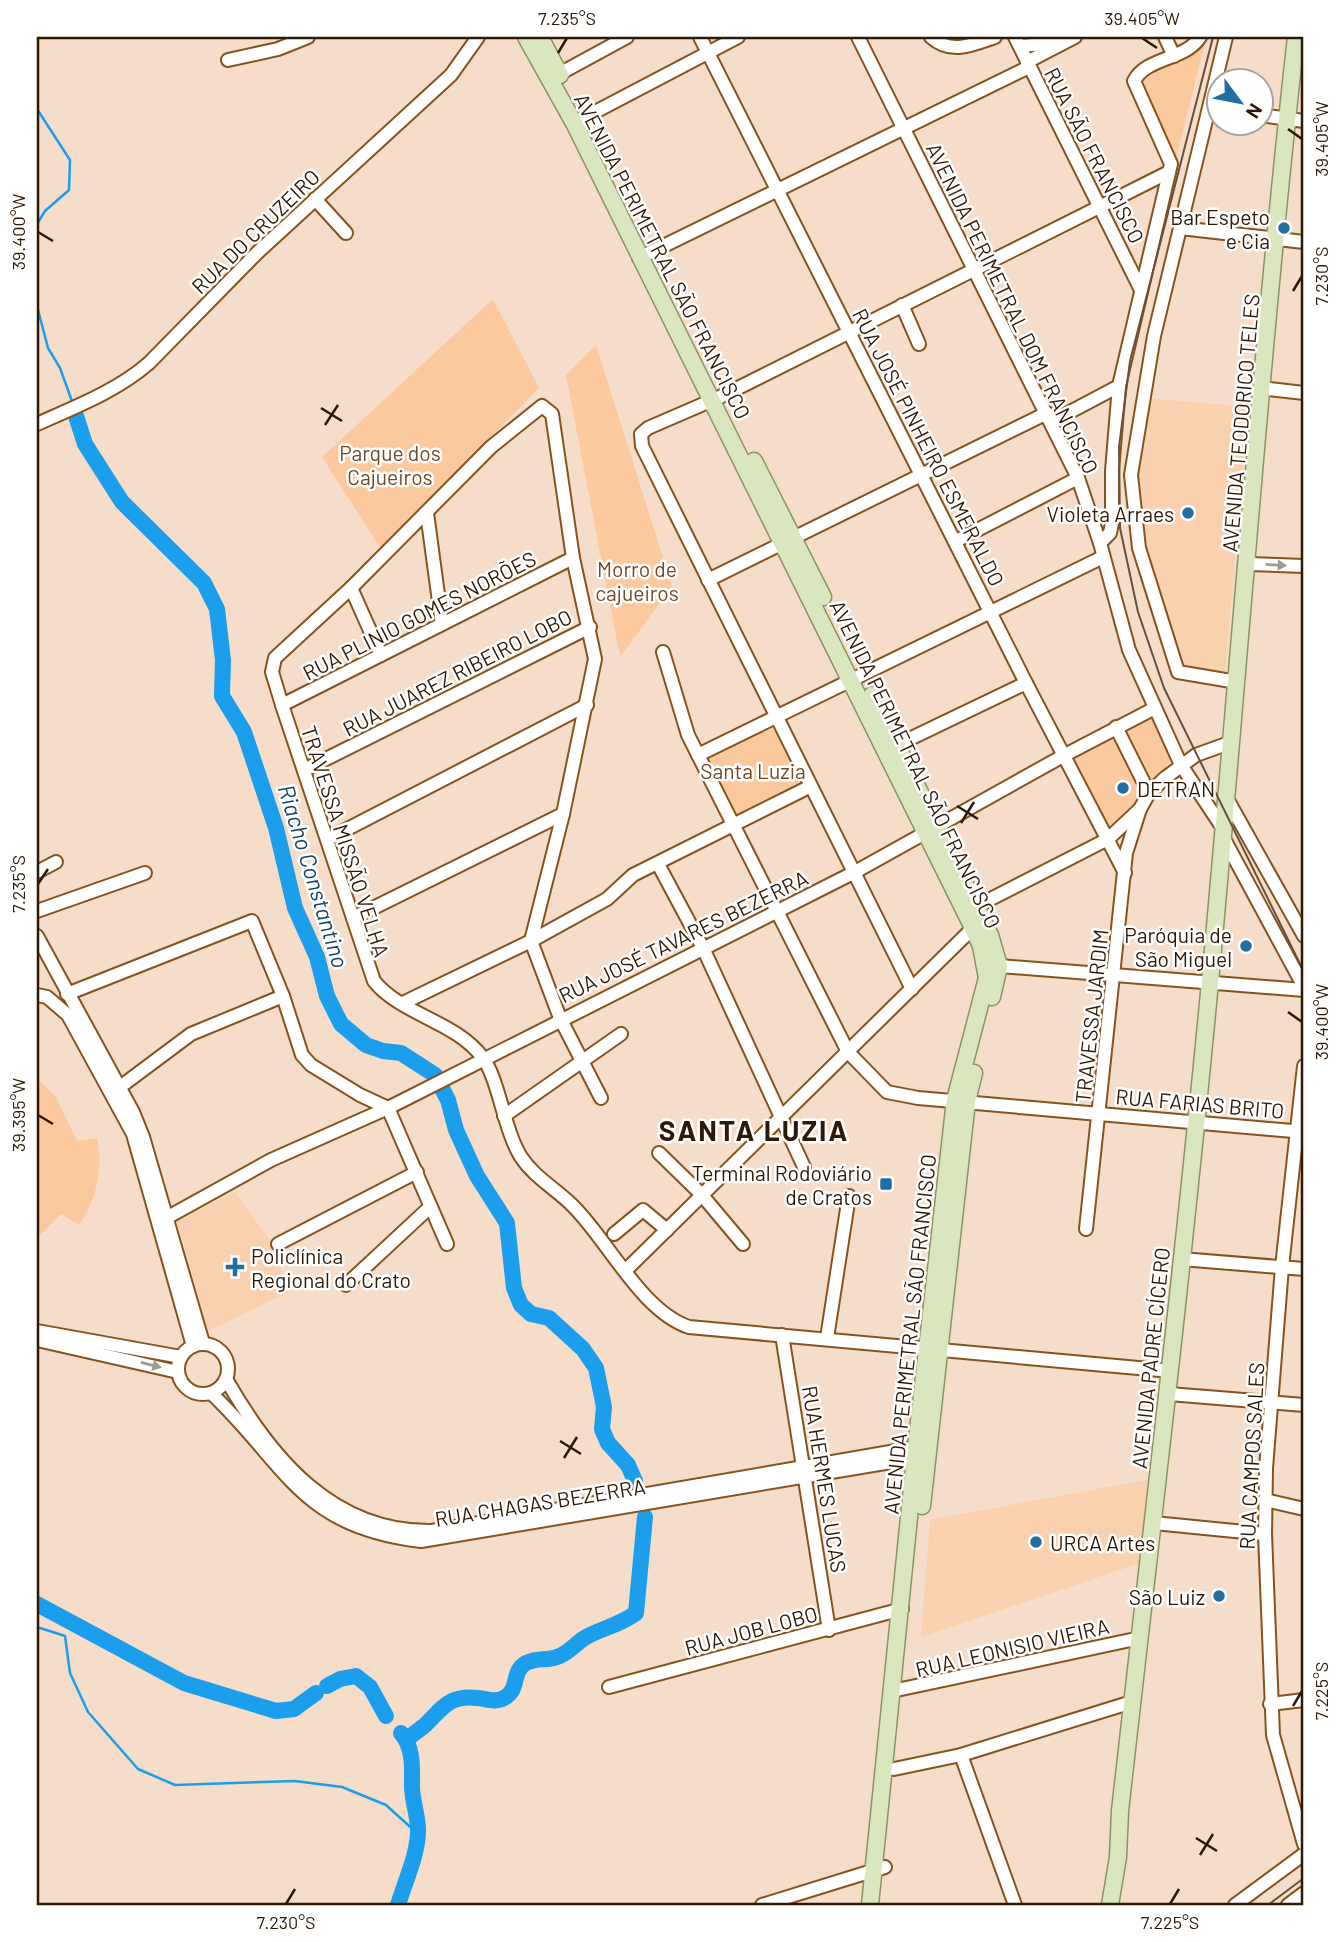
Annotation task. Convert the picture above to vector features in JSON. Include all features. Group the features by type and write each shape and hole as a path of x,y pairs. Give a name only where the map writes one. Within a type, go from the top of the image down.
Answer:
{"main road":[{"name":"AVENIDA PERIMETRAL SÃO FRANCISCO","path":"527,37 578,122 978,917 999,966 982,1018 961,1101 879,1868 881,1905"},
{"name":"AVENIDA PERIMETRAL SÃO FRANCISCO","path":"540,37 559,74 578,122"},
{"name":"AVENIDA TEODORICO TELES","path":"1226,805 1248,564 1260,388 1296,37"},
{"name":"AVENIDA PERIMETRAL SÃO FRANCISCO","path":"857,678 897,745 932,829"},
{"name":"AVENIDA PADRE CÍCERO","path":"1110,1905 1118,1857 1132,1702 1169,1394 1226,805"},
{"name":"AVENIDA PERIMETRAL SÃO FRANCISCO","path":"978,917 987,978 982,1018"},
{"name":"AVENIDA PERIMETRAL SÃO FRANCISCO","path":"870,1905 879,1868 894,1769 902,1609 922,1451"}],"street":[{"path":"228,60 278,49 308,37"},
{"name":"RUA DO CRUZEIRO","path":"37,424 73,411 136,375 315,199 451,75 478,37"},
{"path":"559,74 627,37"},
{"name":"RUA JOSÉ PINHEIRO ESMERALDO","path":"700,37 1063,756 1125,873"},
{"path":"578,122 738,37"},
{"name":"AVENIDA PERIMETRAL DOM FRANCISCO","path":"858,37 1078,478 1100,542 1129,650 1181,765 1223,834 1304,989"},
{"path":"931,37 945,45 961,48 995,37"},
{"path":"644,255 903,128 1028,64 1074,37"},
{"path":"1165,37 1174,56"},
{"path":"1100,542 1110,533 1112,523 1112,471 1119,386 1169,172 1168,153 1134,81 1139,73 1189,49 1200,37"},
{"path":"1221,66 1226,37"},
{"path":"1017,41 1062,43"},
{"name":"RUA SÃO FRANCISCO","path":"1017,41 1141,290"},
{"path":"1274,117 1304,121"},
{"path":"1206,136 1180,228 1140,409 1131,475 1139,548 1178,672 1237,681"},
{"path":"912,989 855,872 809,787 642,446 641,434 648,428 717,398 850,333 972,268 1169,172"},
{"path":"315,199 346,233"},
{"path":"1180,228 1304,242"},
{"path":"902,305 919,344"},
{"path":"708,580 923,475 1119,386"},
{"path":"1260,388 1304,393"},
{"path":"381,655 351,588 491,447 538,407 547,407 552,414 573,558 595,659 563,814 531,941 560,1018 601,1098"},
{"path":"956,541 1078,478"},
{"path":"427,513 442,625"},
{"path":"698,755 1103,557"},
{"name":"RUA PLINIO GOMES NORÕES","path":"282,705 573,558"},
{"path":"1248,564 1304,566"},
{"name":"TRAVESSA MISSÃO VELHA","path":"351,588 279,652 272,672 374,981 383,992 441,1024 484,1059"},
{"name":"RUA JUAREZ RIBEIRO LOBO","path":"304,770 590,627"},
{"name":"RUA FARIAS BRITO","path":"663,652 683,721 698,755 848,1052 887,1092 1301,1131"},
{"path":"897,745 1026,683"},
{"path":"328,839 587,705"},
{"name":"RUA JOSÉ TAVARES BEZERRA","path":"164,1220 271,1160 388,1108 560,1018 855,872 1155,708"},
{"path":"1116,727 1149,793"},
{"name":"TRAVESSA JARDIM","path":"1086,1228 1101,1114 1129,840 1149,793 1181,765 1213,747 1232,742"},
{"path":"403,1003 531,941 607,899 633,875 809,787"},
{"path":"1226,805 1304,936"},
{"name":"TRAVESSA JARDIM","path":"626,1270 912,989 978,917 1108,839 1140,809"},
{"path":"353,918 563,814"},
{"path":"37,872 56,862"},
{"path":"658,864 703,948 784,1117 804,1167"},
{"path":"37,911 145,873"},
{"path":"42,996 57,993 64,988 252,921 283,996 302,1055 312,1065 388,1108 447,1244"},
{"path":"37,936 133,1134 164,1220"},
{"path":"999,966 1304,989"},
{"path":"42,996 68,1014 101,1064 120,1087 143,1137 198,1345"},
{"path":"120,1087 191,1034 283,996"},
{"path":"504,1116 621,1034"},
{"path":"484,1059 521,1157 575,1207 663,1314 689,1327 1171,1371"},
{"name":"RUA CAMPOS SALES","path":"1304,1066 1301,1131 1282,1267 1265,1500 1273,1735 1304,1844"},
{"path":"659,1153 701,1194 743,1244"},
{"path":"278,1244 417,1172"},
{"path":"827,1338 849,1196"},
{"path":"346,1285 430,1207"},
{"path":"614,1234 643,1210 667,1230"},
{"path":"1181,1259 1304,1269"},
{"path":"37,1331 181,1357"},
{"name":"RUA HERMES LUCAS","path":"782,1335 829,1630"},
{"path":"37,1340 178,1372"},
{"path":"198,1345 212,1345 225,1355 229,1371 226,1379 211,1393 189,1390 178,1372 181,1357 198,1345"},
{"name":"RUA CHAGAS BEZERRA","path":"226,1379 278,1457 301,1480 351,1514 400,1530 432,1531 922,1451"},
{"name":"RUA CHAGAS BEZERRA","path":"211,1393 309,1500 350,1524 392,1538 421,1541 445,1539 804,1471"},
{"path":"1169,1394 1304,1405"},
{"path":"1265,1500 1304,1509"},
{"path":"1154,1523 1265,1534"},
{"name":"RUA JOB LOBO","path":"609,1687 902,1609"},
{"name":"RUA LEONISIO VIEIRA","path":"898,1691 1140,1638"},
{"path":"1270,1704 1304,1700"},
{"path":"894,1769 961,1755 1132,1702"},
{"path":"961,1755 1015,1905"},
{"path":"1235,1905 1304,1854"},
{"path":"762,1905 879,1868"},
{"path":"1288,1905 1304,1893"}],"shaded area":[{"name":"Violeta Arraes","path":"1147,398 1248,407 1225,673 1179,673 1150,579 1135,491"},
{"name":"Policlínica Regional do Crato","path":"235,1192 272,1243 289,1292 208,1331 177,1221"},
{"name":"URCA Artes","path":"1150,1479 1140,1563 921,1637 930,1520"}],"green space":[{"path":"1205,43 1175,163 1136,81 1140,74"},
{"name":"Parque dos Cajueiros","path":"493,299 539,388 381,549 322,457"},
{"name":"Morro de cajueiros","path":"596,345 672,586 620,657 566,375"},
{"path":"1151,714 1174,757 1150,786 1123,729"},
{"name":"Santa Luzia","path":"772,723 801,782 733,816 704,758"},
{"path":"1113,737 1145,795 1108,832 1073,759"},
{"path":"37,1078 56,1097 77,1141 97,1138 100,1161 94,1195 79,1225 61,1214 37,1238"}],"waterway":[{"name":"Riacho Constantino","path":"37,109 70,160 69,190 45,211 37,224"},
{"name":"Riacho Constantino","path":"37,306 48,348 60,368 73,404"},
{"name":"Riacho Constantino","path":"76,416 85,444 122,502 204,583 217,609 223,660 222,696 244,732 276,828 295,908 317,957 327,996 341,1024 366,1045 401,1053 435,1075 448,1100 456,1130 477,1176 507,1223 514,1288 521,1305 531,1314 549,1318 583,1349 596,1368 604,1407 602,1429 608,1443 628,1465 635,1481"},
{"name":"Riacho Constantino","path":"407,1740 447,1704 468,1697 494,1700 504,1698 512,1690 521,1666 534,1660 562,1655 584,1638 636,1613 645,1517"},
{"path":"37,1604 184,1683 276,1711 294,1709 316,1693"},
{"path":"37,1627 65,1636 70,1673 88,1712 138,1769 175,1785 295,1781 342,1787 386,1805 418,1834"},
{"path":"327,1686 340,1679 356,1676 370,1687 386,1716"},
{"path":"398,1905 414,1858 418,1830 410,1752 401,1733"}],"tram line":[{"path":"1213,37 1130,361 1119,447 1120,528 1138,612 1164,688 1304,972"},
{"path":"1268,1905 1304,1878"}],"place":[{"name":"Bar Espeto e Cia","path":"1284,228"},
{"name":"Violeta Arraes","path":"1188,513"},
{"name":"DETRAN","path":"1123,788"},
{"name":"Paróquia de São Miguel","path":"1246,946"},
{"name":"Terminal Rodoviário de Cratos","path":"886,1184"},
{"name":"Policlínica Regional do Crato","path":"235,1267"},
{"name":"URCA Artes","path":"1036,1542"},
{"name":"São Luiz","path":"1219,1596"}],"district":[{"name":"SANTA LUZIA","path":"754,1130"}]}
